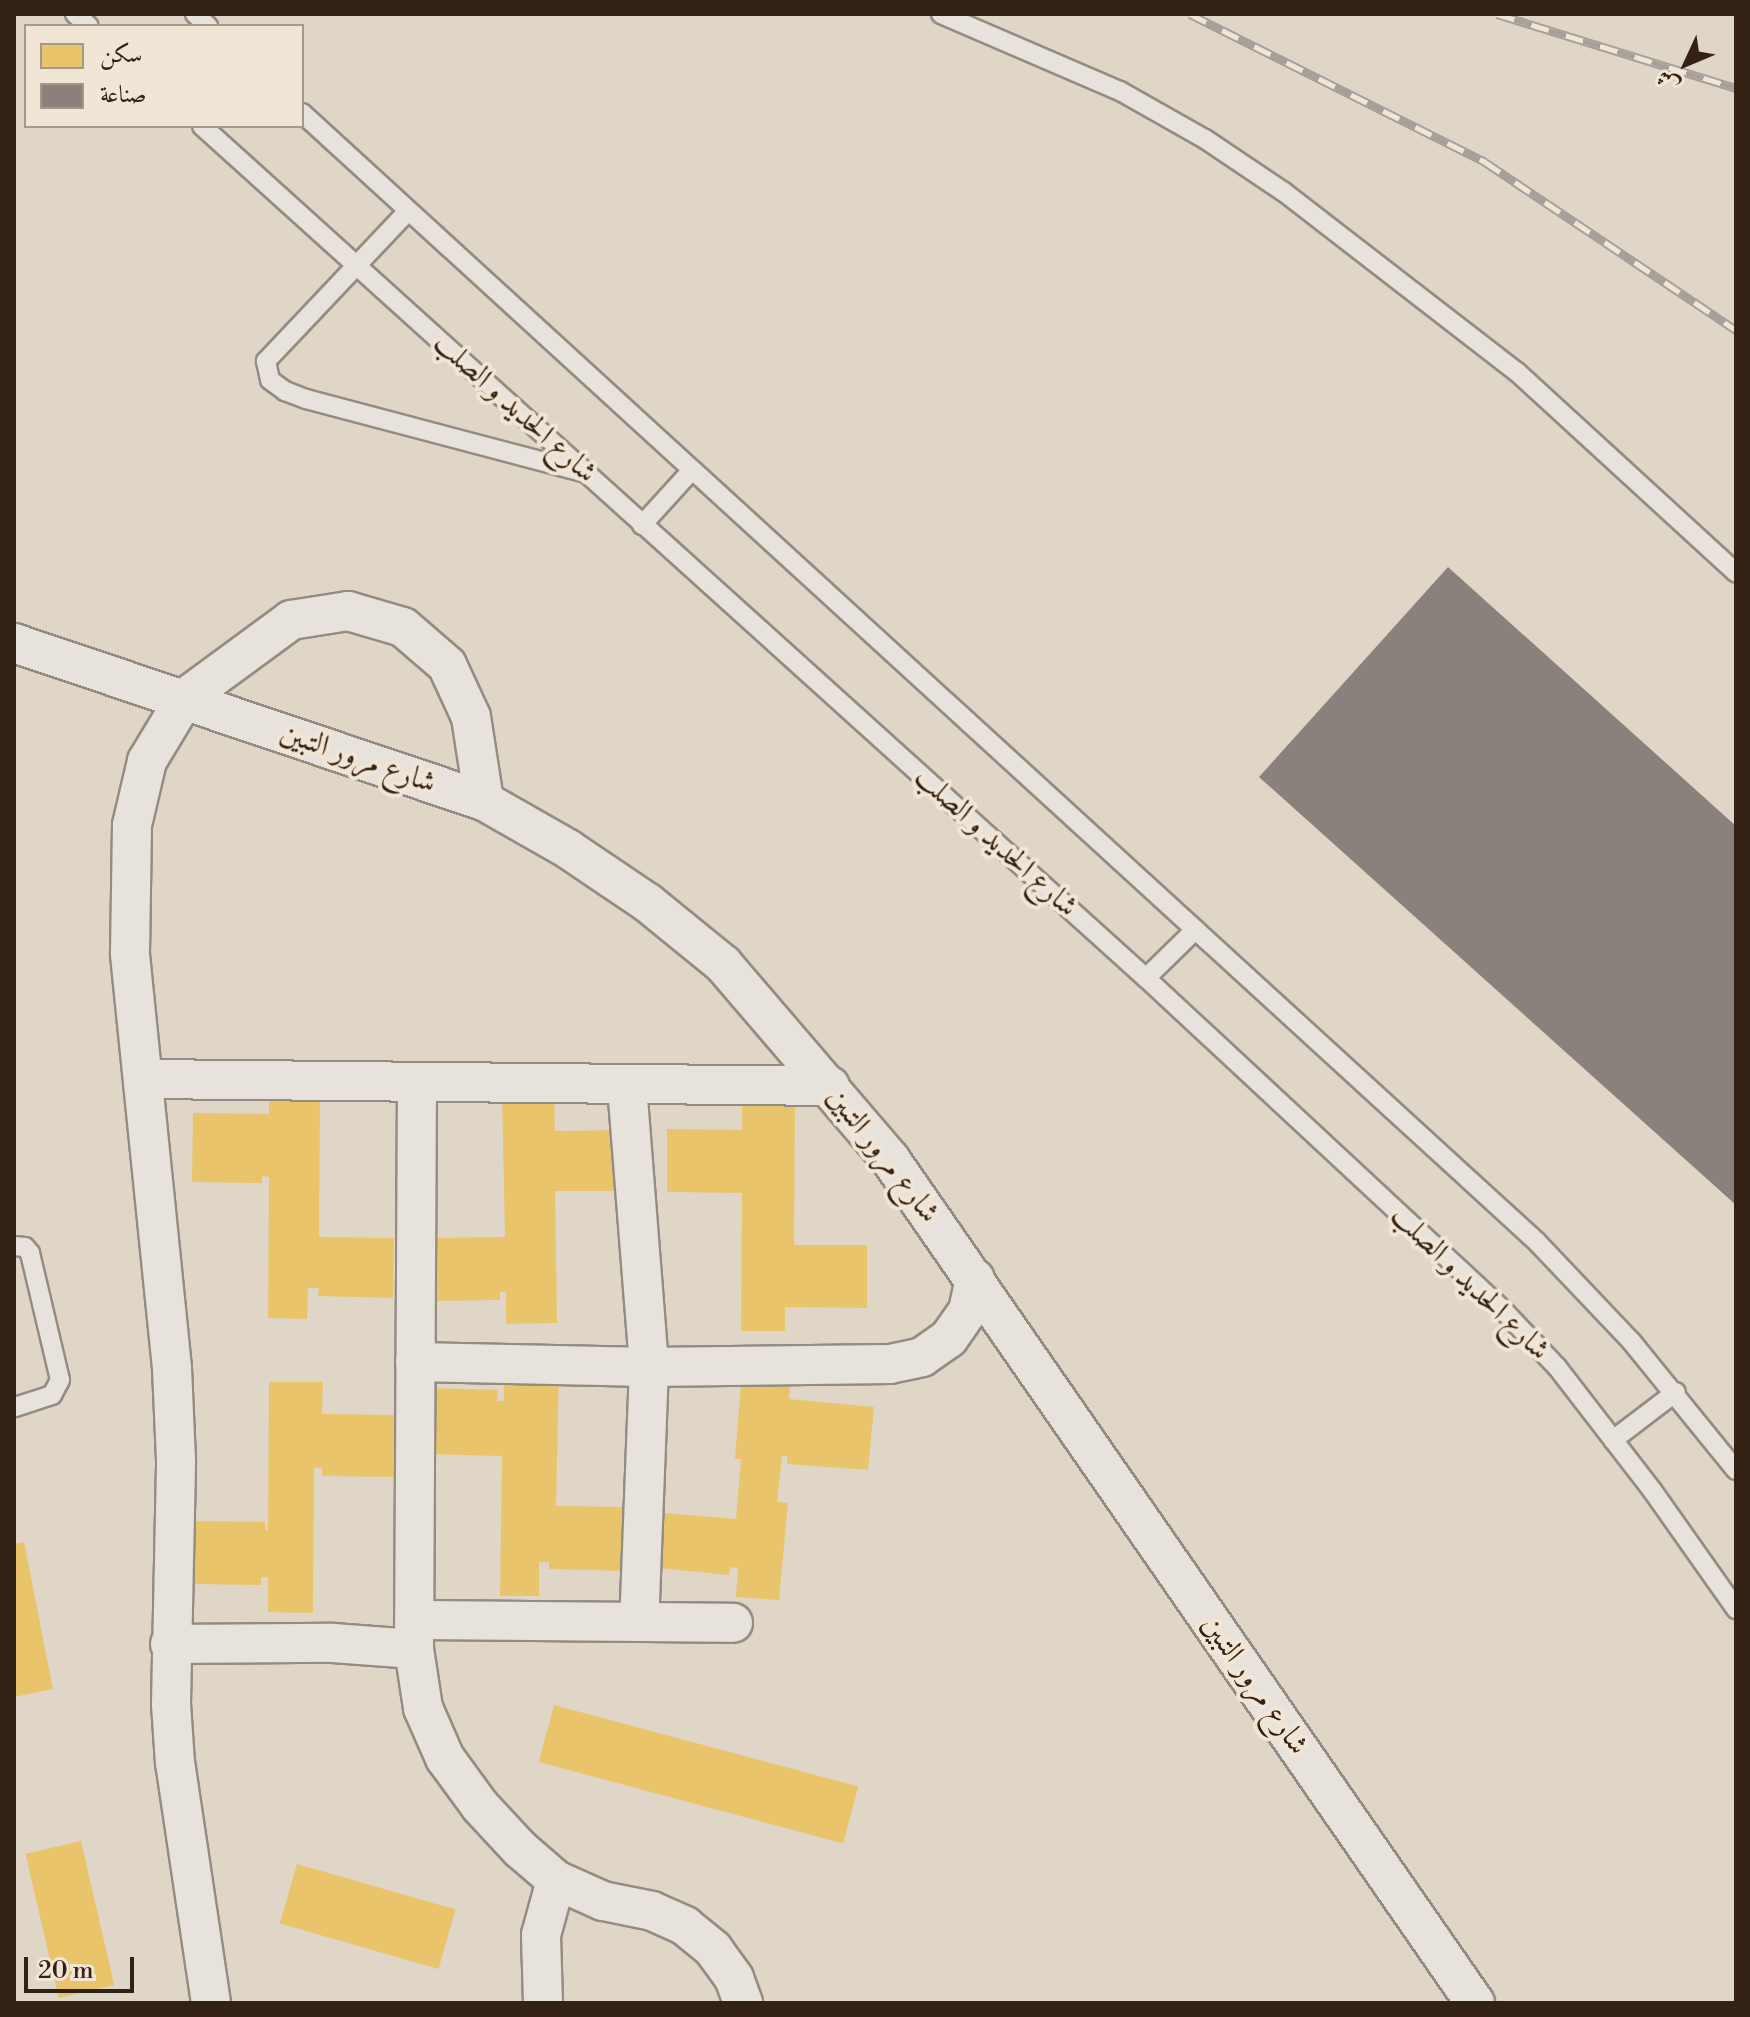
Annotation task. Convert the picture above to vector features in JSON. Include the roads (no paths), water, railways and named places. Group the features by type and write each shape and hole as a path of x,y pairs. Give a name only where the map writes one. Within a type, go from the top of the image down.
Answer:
{"street":[{"path":"211,2003 175,1763 170,1644 176,1460 172,1368 130,953 132,825 147,761 185,698 291,620 348,611 403,627 447,665 471,717 484,801"},
{"name":"شارع مرور التبين","path":"14,643 484,801 568,849 648,903 723,964 890,1159 1475,2003"},
{"path":"143,1079 830,1086"},
{"path":"417,1082 414,1634 423,1708 445,1758 480,1806 556,1880 603,1901 652,1911 685,1926 713,1949 734,1978 743,2003"},
{"path":"627,1086 649,1367 639,1622"},
{"path":"415,1362 649,1367 890,1364 922,1357 949,1338 968,1311 975,1279"},
{"path":"170,1644 333,1643 414,1634 639,1622 733,1623"},
{"path":"543,2003 541,1935 556,1880"}],"lane":[{"path":"941,14 1142,103 1284,192 1517,372 1736,573"},
{"path":"304,115 1537,1242 1676,1392 1736,1470"},
{"name":"شارع الحديد و الصلب","path":"204,128 1146,978 1504,1311 1557,1367 1736,1609"},
{"path":"408,211 266,361 270,380 285,391 306,399 585,472"},
{"path":"642,525 692,470"},
{"path":"1146,978 1195,930"},
{"path":"14,1246 25,1247 30,1253 60,1380 52,1395 14,1407"},
{"path":"1613,1440 1676,1392"}],"railway":[{"path":"1190,14 1485,162 1736,330"},
{"path":"1497,14 1736,88"}]}
